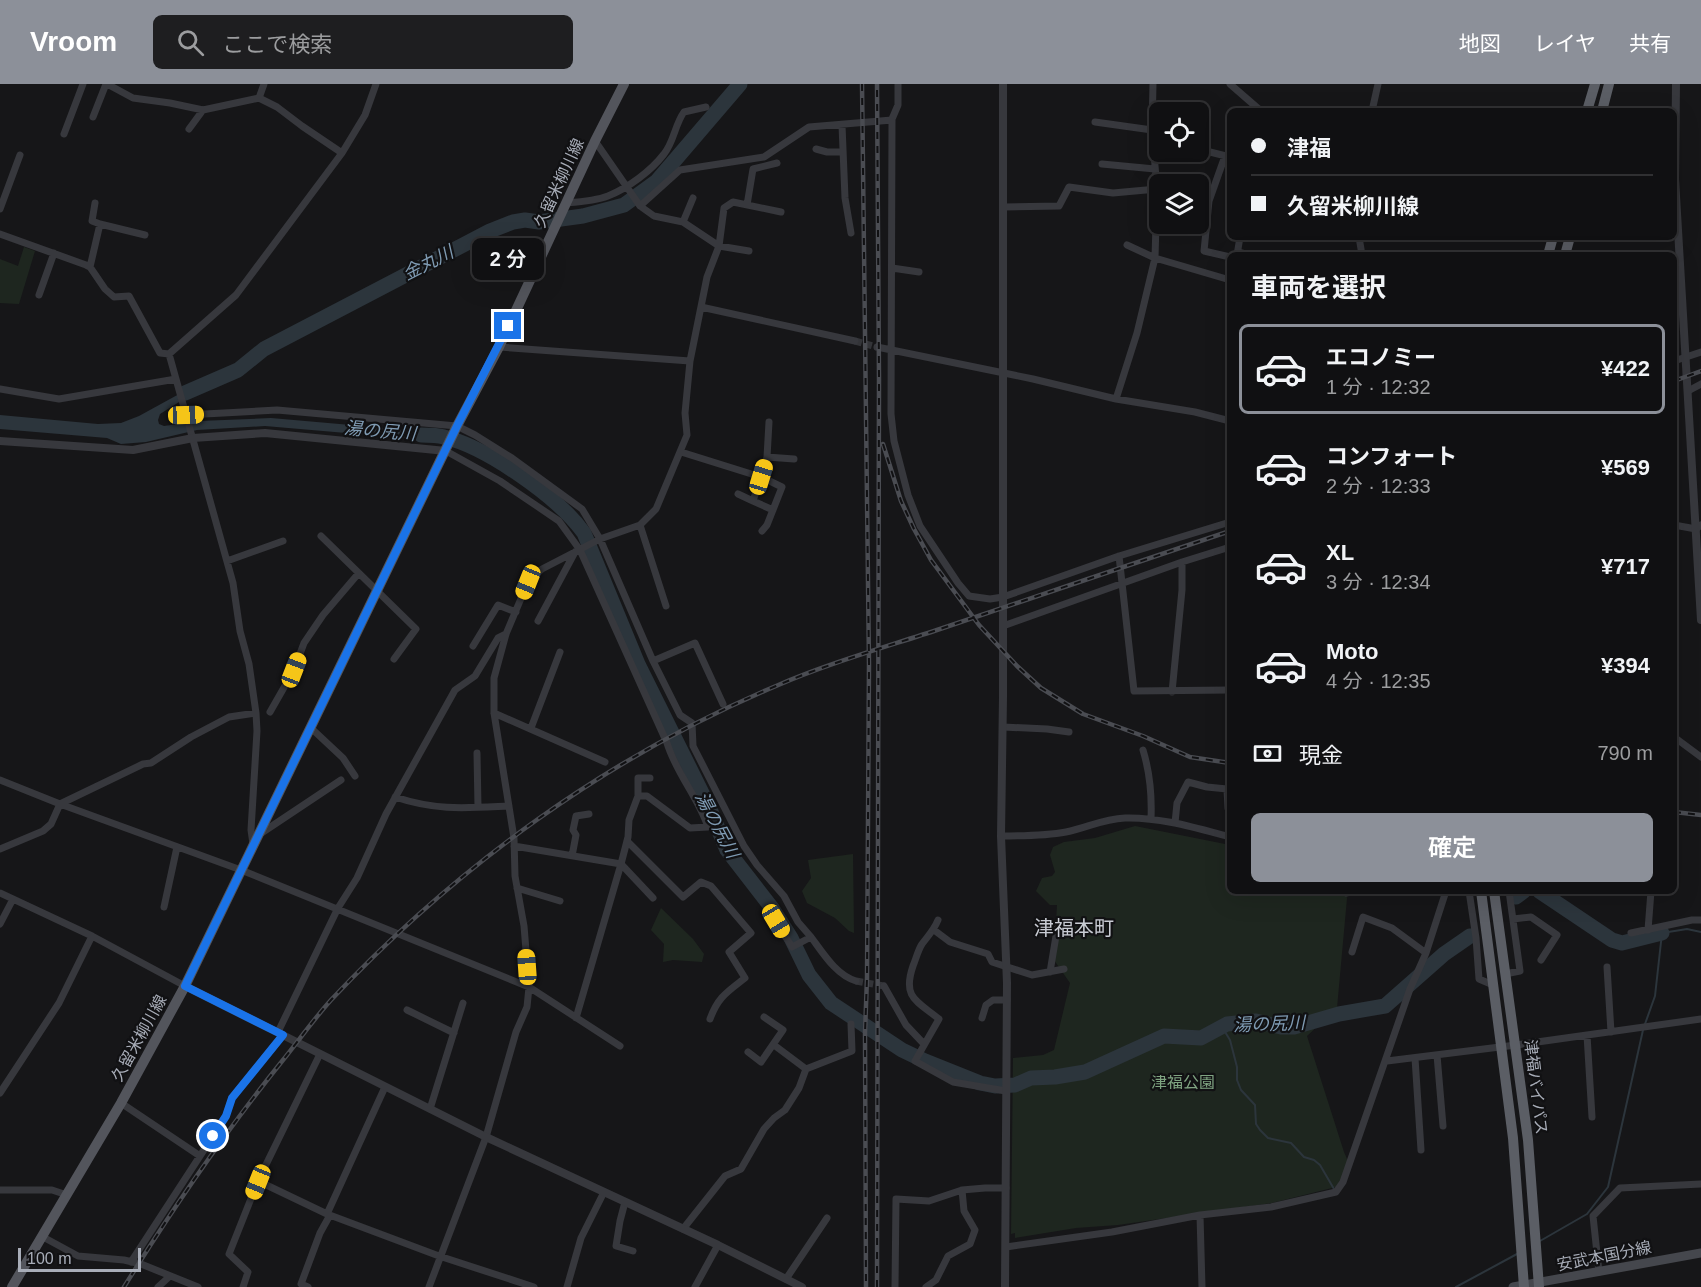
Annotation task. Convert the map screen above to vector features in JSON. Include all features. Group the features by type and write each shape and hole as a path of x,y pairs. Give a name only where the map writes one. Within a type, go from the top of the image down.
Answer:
{"highway":[{"path":"1588,108 1595,84"},
{"path":"1603,108 1609,84"},
{"name":"津福バイパス","path":"1481,894 1513,1138 1520,1286"},
{"name":"津福バイパス","path":"1494,894 1528,1140 1539,1285"}],"main road":[{"name":"久留米柳川線","path":"12,1287 121,1103 185,986 254,848 456,427 499,347 624,84"},
{"name":"安武本国分線","path":"1520,1286 1539,1285 1701,1253"}],"street":[{"path":"64,135 83,84"},
{"path":"93,117 106,84 117,87 133,98 203,110 259,98 277,107 342,153"},
{"path":"259,98 264,84"},
{"path":"0,234 90,267 105,289 114,297 129,296 160,353 169,354 236,295 342,153 365,115 376,84"},
{"path":"898,84 898,105 892,120 891,414 894,441 908,495 920,526 958,583 969,596 990,599 1003,597 1119,556 1227,523"},
{"path":"1004,84 1001,836 1007,966 1005,1287"},
{"path":"1153,84 1153,102"},
{"path":"1230,84 1258,108"},
{"path":"1373,108 1378,84"},
{"path":"1676,84 1676,108"},
{"path":"566,203 607,196 626,186 651,168 665,153 684,112 706,107"},
{"path":"189,129 203,110"},
{"path":"640,206 680,170 764,157 809,127 892,120"},
{"path":"1095,123 1149,130"},
{"path":"842,125 845,198 851,233"},
{"path":"595,141 640,206 654,216 683,222 719,246 749,251"},
{"path":"816,149 843,152"},
{"path":"1209,152 1227,156"},
{"path":"0,209 20,156"},
{"path":"1227,158 1209,201 1204,251 1227,256"},
{"path":"1155,162 1156,174"},
{"path":"747,205 753,169 777,163"},
{"path":"1102,164 1155,169"},
{"path":"1004,207 1059,206 1069,187 1113,193 1149,190"},
{"path":"683,222 693,198"},
{"path":"429,1287 486,1137 516,1032 527,1007 529,987 524,926 517,888 509,806 494,713 494,678 506,634 528,582 542,569 600,539 640,525 656,509 687,435 685,413 690,361 707,277 719,246 724,208 733,202 781,212"},
{"path":"95,203 92,221 145,235"},
{"path":"90,267 100,224"},
{"path":"1116,399 1137,333 1155,258 1156,234"},
{"path":"1677,240 1698,527 1701,620"},
{"path":"1127,245 1155,258 1227,279"},
{"path":"39,295 54,253"},
{"path":"892,268 919,272"},
{"path":"701,307 855,341"},
{"path":"499,347 690,361"},
{"path":"877,347 1116,399 1195,412 1227,420"},
{"path":"1677,360 1701,352"},
{"path":"169,354 233,582 256,713 251,830 254,848"},
{"path":"0,389 59,399 176,379"},
{"path":"1688,391 1701,384"},
{"path":"187,418 277,410 456,427 475,435 512,458 582,509 600,539 653,660 680,715 692,723 693,746 744,846 784,896 798,922 829,962 848,978 856,981"},
{"path":"753,501 767,457 769,422"},
{"path":"0,441 133,450 192,435 265,433 448,446 559,521 577,551 667,743 672,759 702,809 708,827 690,828 647,796 638,796"},
{"path":"681,452 761,477 782,487 767,525 762,531"},
{"path":"767,457 794,459"},
{"path":"738,494 773,510"},
{"path":"640,525 666,606"},
{"path":"1677,525 1698,527"},
{"path":"321,536 416,629 394,659"},
{"path":"227,561 283,541"},
{"path":"1003,626 1227,548"},
{"path":"538,621 577,551"},
{"path":"1119,556 1134,691 1227,690"},
{"path":"1172,692 1182,590 1182,562"},
{"path":"270,712 294,670 304,643 323,615 358,574"},
{"path":"473,646 498,605 516,612"},
{"path":"131,1262 226,1116 232,1098 280,1033 338,908 357,878 395,797 454,690 475,676 498,638 506,634"},
{"path":"653,660 694,643 723,704"},
{"path":"531,728 560,652"},
{"path":"0,849 43,831 51,824 60,804 143,764 151,763 191,737 229,717 256,713"},
{"path":"494,713 605,762"},
{"path":"1003,727 1069,732"},
{"path":"311,728 344,758 355,776"},
{"path":"1677,739 1701,757"},
{"path":"1143,750 1149,768 1152,798 1151,819"},
{"path":"477,753 478,807"},
{"path":"576,1018 627,841 629,820 638,796 638,778 650,778"},
{"path":"0,780 241,870 529,987 620,1046"},
{"path":"260,834 341,780"},
{"path":"1175,824 1177,803 1188,782 1227,789"},
{"path":"395,797 418,805 443,808 509,806"},
{"path":"572,856 576,835 573,830 576,816 589,814"},
{"path":"1001,836 1037,836 1067,832 1101,820 1126,818 1151,819 1227,836"},
{"path":"627,841 683,897 701,882 711,886 751,933 729,952 745,978 723,994 710,1020"},
{"path":"514,846 621,864 653,898"},
{"path":"164,907 177,848"},
{"path":"517,888 560,901"},
{"path":"0,893 92,936 185,986 486,1137 718,1245 802,1287"},
{"path":"1006,1247 1112,1232 1200,1215 1271,1207 1336,1192 1343,1182 1445,894"},
{"path":"1469,894 1479,979 1493,985"},
{"path":"1505,974 1520,971 1509,894"},
{"path":"1648,930 1651,894"},
{"path":"0,924 13,898"},
{"path":"1352,952 1363,917 1392,928 1426,953"},
{"path":"1513,919 1531,917 1557,935 1541,960"},
{"path":"938,920 934,930 920,946 909,978 908,987 912,996 939,1019 915,1061 953,1082 1006,1091"},
{"path":"1631,933 1701,920"},
{"path":"776,921 792,947 811,937"},
{"path":"1050,972 1058,924"},
{"path":"934,930 950,942 988,954 992,962 1032,975 1064,969"},
{"path":"0,1093 59,1003 92,936"},
{"path":"1607,967 1611,1032"},
{"path":"884,986 906,1024 924,1044"},
{"path":"982,1018 986,1005 993,1000 1007,1000"},
{"path":"430,1109 464,1003"},
{"path":"407,1010 454,1033"},
{"path":"747,1052 761,1062 783,1030 764,1017"},
{"path":"1387,1060 1501,1047 1701,1019"},
{"path":"683,1229 725,1176 741,1168 764,1129 785,1110 799,1088 807,1069 852,1051 851,1024"},
{"path":"1587,1035 1592,1117"},
{"path":"774,1045 807,1069"},
{"path":"243,1287 248,1272 229,1254 258,1182 320,1054"},
{"path":"1437,1055 1443,1126"},
{"path":"1415,1058 1421,1150"},
{"path":"308,1287 301,1284 320,1233 385,1087"},
{"path":"121,1103 200,1156"},
{"path":"258,1182 328,1214 439,1256 534,1287"},
{"path":"1599,1272 1593,1216 1620,1188 1701,1184"},
{"path":"895,1287 896,1199 928,1201 962,1191 1006,1188"},
{"path":"0,1190 52,1190 67,1195"},
{"path":"926,1287 936,1280 948,1256 970,1244 975,1230 964,1211 962,1191"},
{"path":"567,1287 581,1238 604,1192"},
{"path":"626,1202 616,1246 633,1251"},
{"path":"1200,1215 1202,1287"},
{"path":"786,1279 826,1218"},
{"path":"43,1237 78,1256 131,1262 198,1287"},
{"path":"694,1287 718,1245"},
{"path":"158,1287 170,1276"}],"green space":[{"path":"24,247 35,251 19,304 0,303 0,259 18,266"},
{"name":"津福公園","path":"1135,826 1227,844 1227,894 1346,894 1337,1008 1307,1036 1350,1166 1336,1187 1272,1203 1015,1238 1015,1233 1011,1234 1013,1058 1043,1055 1054,1050 1070,983 1054,960 1057,905 1050,905 1036,891 1042,878 1052,876 1055,872 1050,855 1053,847 1064,842 1095,838"},
{"path":"853,854 854,933 835,918 807,903 802,891 811,878 808,860"},
{"path":"661,908 693,939 704,954 702,962 673,960 663,962 664,944 651,930"}],"water":[{"path":"201,382 203,387 160,414 159,424 164,426 199,421 271,418 442,433 439,441 265,426 197,430 146,442 121,444 107,438 0,429 0,415 98,424 121,423 139,416"}],"waterway":[{"name":"金丸川","path":"185,393 238,370 264,349 490,231 513,222 525,220 539,222 583,216 624,205 657,181 740,84"},
{"name":"湯の尻川","path":"421,435 441,436 480,451 521,476 573,519 584,533 638,664 709,807 727,850 772,908 791,938 809,975 831,1003 902,1050 925,1061 980,1083 995,1086 1015,1085 1031,1078 1085,1072 1164,1036 1201,1038 1227,1024 1256,1021 1281,1027 1294,1027 1339,1014 1385,1006 1444,954 1470,936"},
{"name":"湯の尻川","path":"1516,897 1520,894"},
{"name":"湯の尻川","path":"1543,894 1612,940 1622,943 1662,933"},
{"path":"1645,1024 1655,996 1662,933 1687,929 1701,932"},
{"path":"1222,1027 1230,1040 1237,1067 1237,1080 1241,1090 1255,1105 1256,1124 1260,1130 1268,1138 1291,1143 1304,1157 1314,1160 1320,1165 1334,1189"},
{"path":"1540,1241 1587,1214 1608,1187 1643,1030"},
{"path":"1456,1287 1517,1254"}],"tunnel":[{"path":"855,341 877,347"},
{"path":"856,981 884,986"}],"railway":[{"path":"862,84 869,664 865,1033 866,1287"},
{"path":"877,84 879,379 877,1287"},
{"path":"1677,380 1701,371"},
{"path":"883,444 901,501 931,560 979,625 1017,666 1041,688 1083,714 1143,736 1190,757 1227,763"},
{"path":"124,1287 220,1143 331,1000 379,951 430,905 482,861 537,820 594,781 653,746 713,714 776,686 837,663 1227,532"},
{"path":"1677,812 1701,815"}],"district":[{"name":"津福本町","path":"1074,928"}],"route":[{"path":"213,1136 226,1116 232,1098 283,1035 185,986 457,426 508,326"}]}
